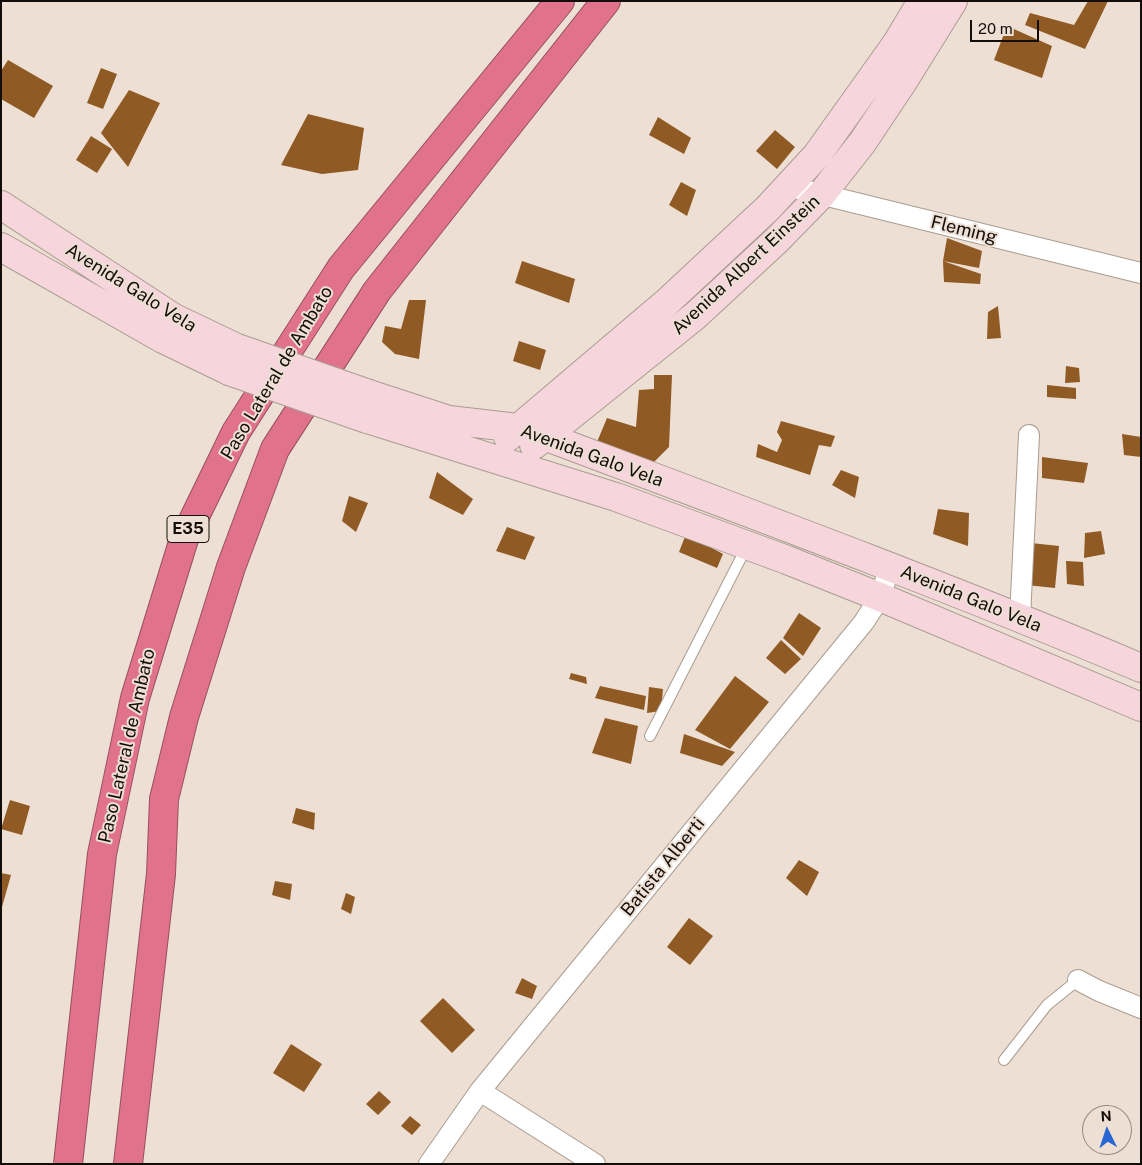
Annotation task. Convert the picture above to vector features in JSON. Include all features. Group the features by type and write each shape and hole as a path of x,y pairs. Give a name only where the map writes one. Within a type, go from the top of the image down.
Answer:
{"highway":[{"name":"Paso Lateral de Ambato","path":"68,1164 102,854 135,698 184,539 236,432 341,268 560,1"},
{"path":"128,1164 161,874 164,799 184,717 228,576 275,449 377,291 606,1"}],"main road":[{"name":"Avenida Albert Einstein","path":"488,458 518,428 666,303 768,208 817,155 897,43 922,1"},
{"name":"Avenida Albert Einstein","path":"513,465 544,436 695,316 776,241 821,196 862,143 953,1"},
{"name":"Avenida Galo Vela","path":"1,205 174,318 233,359"},
{"name":"Avenida Galo Vela","path":"1,247 163,339 233,359 368,407 488,458 616,497 748,545 880,597 1141,708"},
{"name":"Avenida Galo Vela","path":"368,407 449,420 518,428 544,436 1020,617 1141,668"}],"street":[{"name":"Fleming","path":"787,186 821,196 1141,273"},
{"path":"1020,617 1029,435"},
{"name":"Batista Alberti","path":"429,1164 480,1091 864,622 880,597 890,567"},
{"path":"1078,980 1099,991 1141,1008"},
{"path":"480,1091 596,1164"}],"lane":[{"path":"650,736 748,545"},
{"path":"1004,1060 1046,1005 1078,980"}],"building":[{"path":"1088,1 1108,1 1085,49 1025,25 1030,13 1074,25"},
{"path":"1007,26 1052,46 1042,78 994,60"},
{"path":"8,60 53,86 34,118 1,99 1,71"},
{"path":"101,68 117,74 103,109 87,103"},
{"path":"129,90 160,103 128,167 101,133"},
{"path":"308,114 364,128 358,170 322,174 281,165"},
{"path":"658,117 691,138 684,154 649,135"},
{"path":"775,130 795,147 777,169 756,151"},
{"path":"91,136 112,149 97,173 76,160"},
{"path":"681,182 696,190 687,216 669,205"},
{"path":"947,238 982,251 979,268 943,261"},
{"path":"522,261 575,279 569,303 515,283"},
{"path":"943,261 981,274 980,284 944,282"},
{"path":"409,300 426,300 419,359 395,354 382,342 385,326 401,329"},
{"path":"998,306 1001,338 987,339 988,312"},
{"path":"519,341 546,350 540,370 513,361"},
{"path":"1066,366 1079,368 1080,382 1065,383"},
{"path":"654,375 672,375 669,447 652,464 597,442 607,418 636,427 639,390 654,389"},
{"path":"1047,385 1076,388 1076,399 1047,397"},
{"path":"781,421 835,436 831,447 819,445 810,475 756,457 758,444 777,452 782,440 777,432"},
{"path":"1122,434 1141,437 1141,457 1124,455"},
{"path":"1042,457 1088,463 1084,483 1042,478"},
{"path":"841,470 859,477 855,498 832,485"},
{"path":"437,472 473,499 463,515 429,498"},
{"path":"349,496 368,503 356,532 342,521"},
{"path":"938,509 969,513 968,546 933,534"},
{"path":"507,527 535,537 525,560 496,551"},
{"path":"1101,531 1105,554 1084,558 1085,533"},
{"path":"686,534 723,554 717,568 679,552"},
{"path":"1031,543 1059,546 1055,588 1026,585"},
{"path":"1066,561 1083,562 1084,586 1067,584"},
{"path":"799,613 821,628 803,656 783,638"},
{"path":"781,640 801,659 785,674 766,658"},
{"path":"571,673 586,677 587,684 569,679"},
{"path":"735,676 769,702 730,749 695,730"},
{"path":"600,686 646,696 644,710 595,698"},
{"path":"649,687 663,689 661,711 647,713"},
{"path":"605,718 638,726 631,764 592,753"},
{"path":"684,734 735,752 722,766 680,753"},
{"path":"10,800 30,806 22,835 1,829"},
{"path":"296,808 315,813 314,830 292,823"},
{"path":"799,860 819,872 807,896 786,878"},
{"path":"1,873 11,875 2,907 1,907"},
{"path":"275,881 292,884 290,900 272,895"},
{"path":"346,893 355,897 351,914 341,909"},
{"path":"689,918 713,936 690,965 667,947"},
{"path":"522,978 537,986 532,999 515,993"},
{"path":"443,998 475,1030 452,1053 420,1021"},
{"path":"291,1044 322,1064 304,1092 273,1073"},
{"path":"379,1091 391,1102 378,1115 366,1104"},
{"path":"410,1116 421,1125 412,1135 401,1126"}]}
